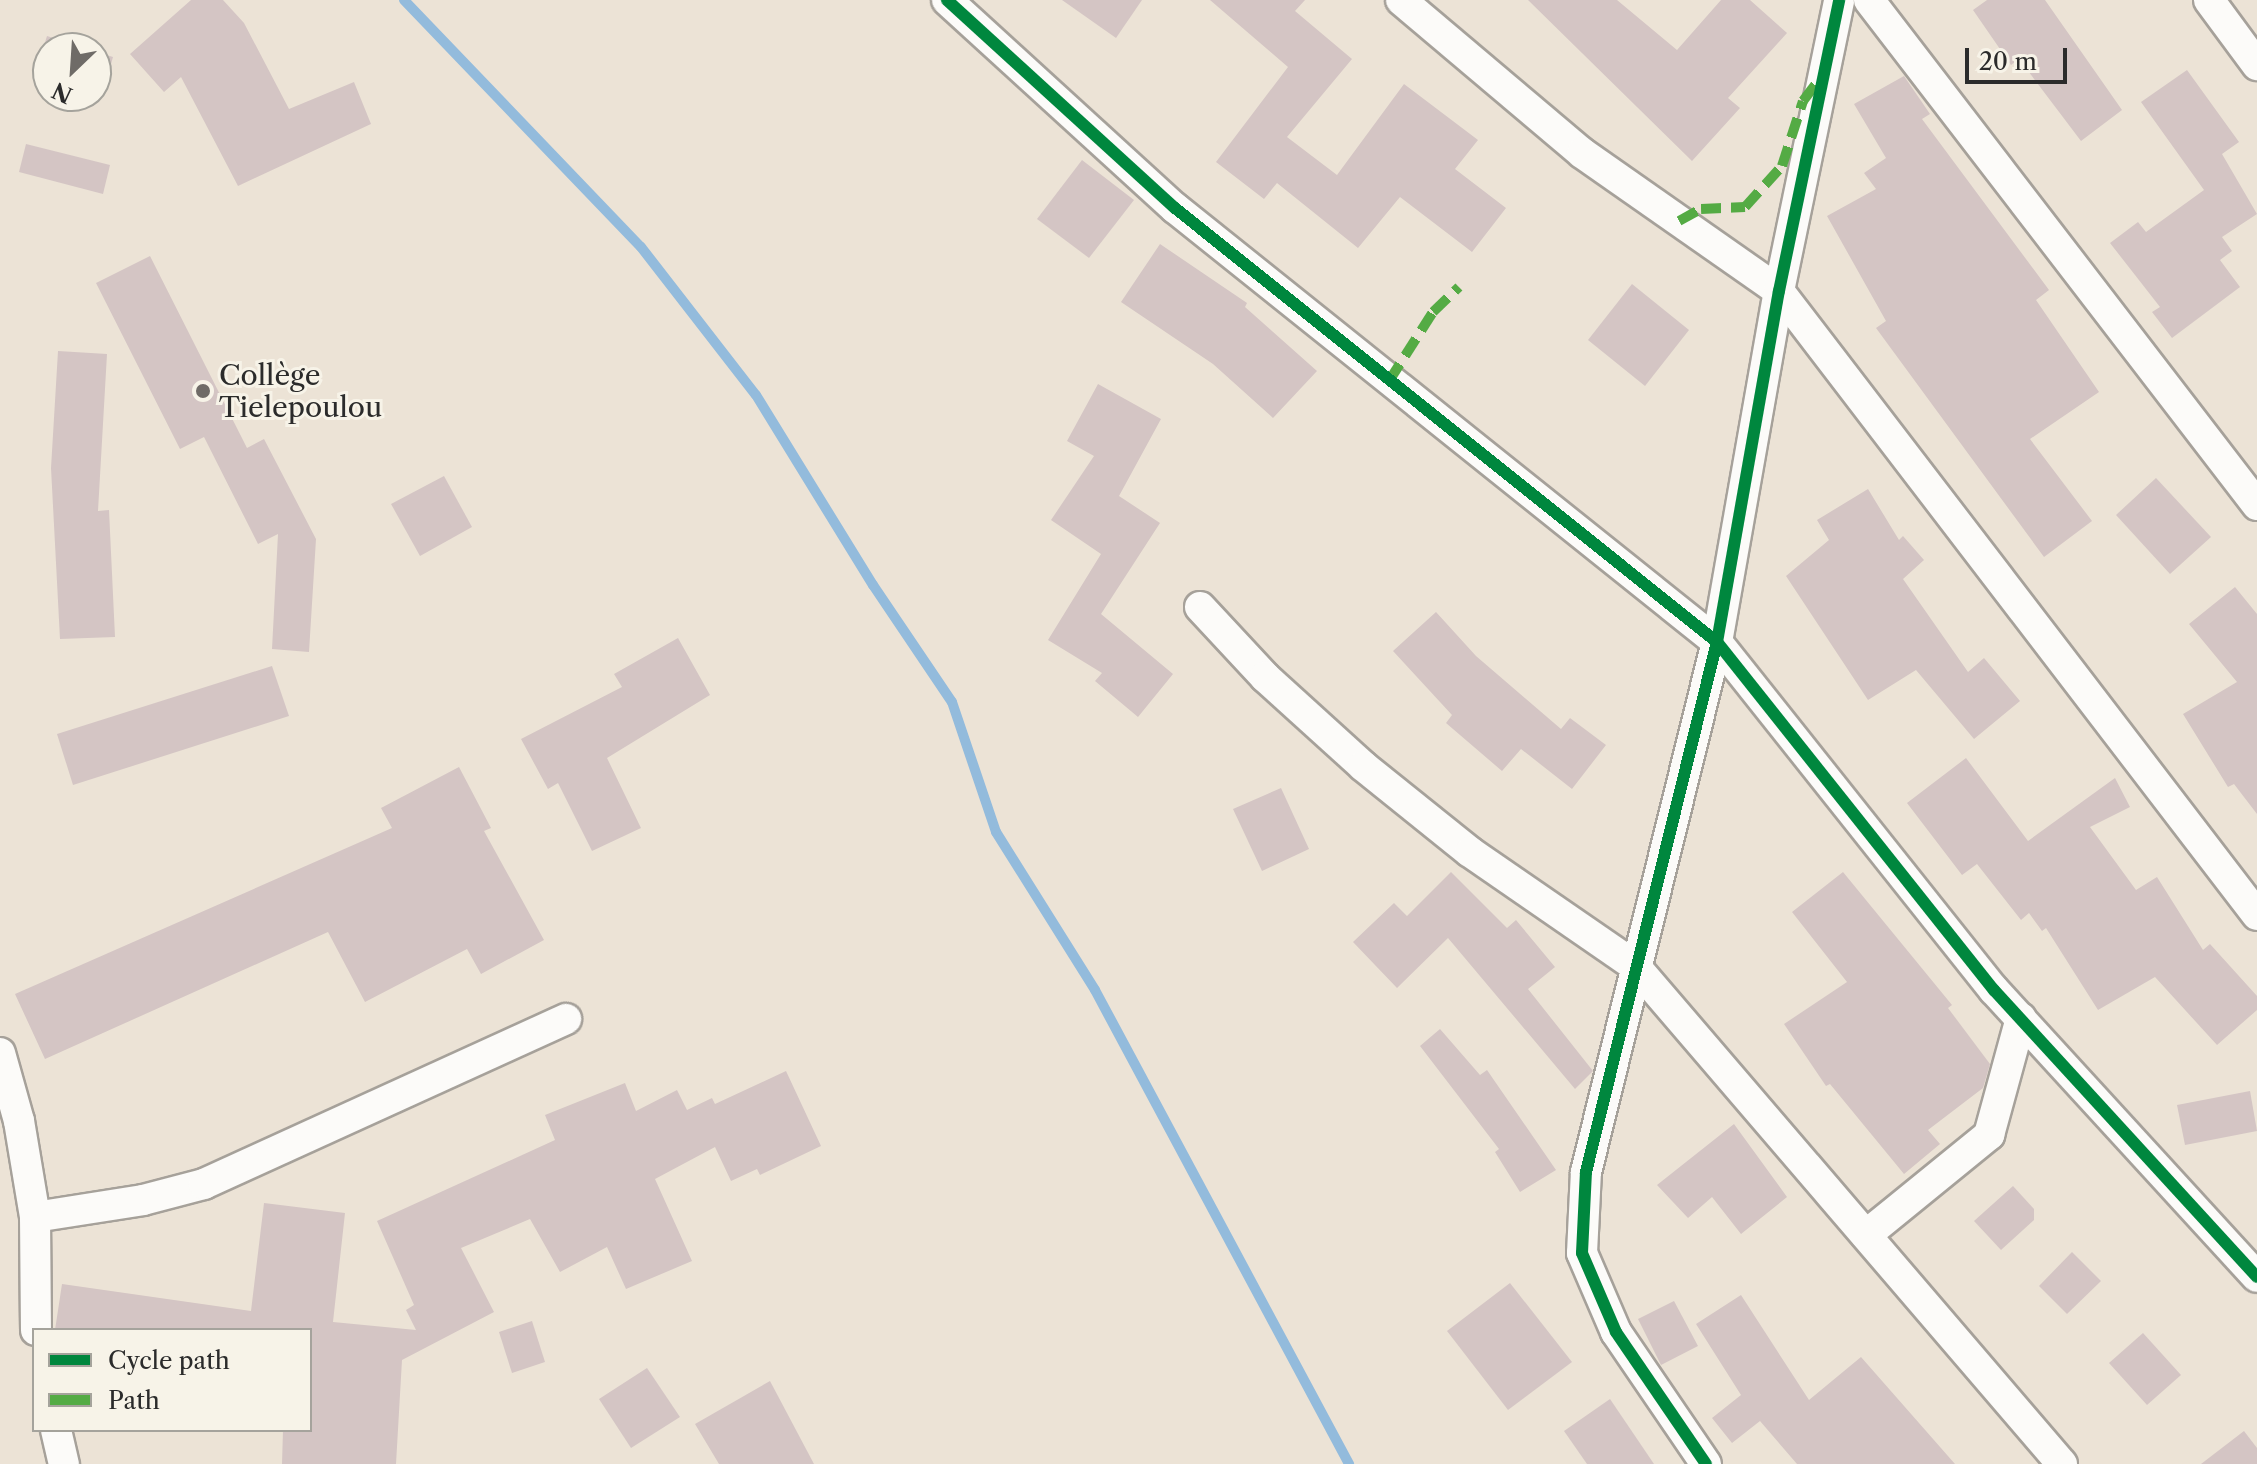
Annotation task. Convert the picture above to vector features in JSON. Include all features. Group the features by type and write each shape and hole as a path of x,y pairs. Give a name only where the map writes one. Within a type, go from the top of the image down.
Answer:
{"street":[{"path":"947,0 1175,208 1717,642 2021,1018 2257,1277"},
{"path":"1401,0 1582,153 1779,291 2257,915"},
{"path":"1706,1464 1616,1332 1582,1253 1586,1172 1717,642 1779,291 1839,0"},
{"path":"1869,0 2257,505"},
{"path":"2209,0 2257,65"},
{"path":"1200,607 1265,677 1363,766 1558,917 1635,966 2062,1464"},
{"path":"1866,1235 1989,1135 2021,1018"},
{"path":"35,1217 143,1200 204,1184 566,1019"},
{"path":"0,1053 9,1120 35,1217 36,1328"},
{"path":"56,1432 64,1464"}],"building":[{"path":"191,0 223,0 244,23 289,109 354,82 371,124 238,186 181,77 164,92 130,54"},
{"path":"1062,0 1142,0 1116,38"},
{"path":"1210,0 1305,0 1295,11 1352,59 1287,137 1337,175 1404,84 1478,140 1455,169 1506,208 1472,252 1400,197 1358,248 1277,183 1264,199 1216,162 1288,67"},
{"path":"1528,0 1617,0 1677,50 1721,0 1750,0 1787,33 1728,98 1740,108 1692,161"},
{"path":"1987,0 2045,0 2122,110 2081,141 2019,59 2011,65 1973,10"},
{"path":"2187,70 2239,142 2222,154 2257,214 2222,237 2232,251 2220,260 2240,287 2172,338 2152,312 2160,307 2110,243 2138,222 2146,232 2204,190 2141,102"},
{"path":"1904,76 1930,114 1922,119 2049,290 2036,300 2099,392 2030,439 2092,521 2044,557 1876,328 1886,321 1827,216 1876,189 1864,173 1886,158 1854,104"},
{"path":"26,144 110,165 103,194 19,172"},
{"path":"1082,160 1134,200 1089,258 1037,219"},
{"path":"1160,244 1247,303 1245,307 1317,371 1273,418 1213,364 1121,302"},
{"path":"150,256 247,448 264,439 316,539 309,652 272,649 278,534 258,544 204,437 180,449 96,283"},
{"path":"1632,284 1689,330 1645,386 1588,340"},
{"path":"58,351 107,354 98,511 109,510 115,637 60,639 51,468"},
{"path":"1098,384 1161,419 1119,496 1160,523 1101,614 1173,674 1138,717 1095,681 1102,673 1048,640 1101,554 1051,520 1094,456 1067,441"},
{"path":"444,476 472,527 420,556 391,504"},
{"path":"2156,478 2211,537 2170,574 2116,515"},
{"path":"1868,489 1899,540 1903,536 1924,560 1903,579 1968,672 1984,658 2020,701 1974,739 1916,670 1868,700 1786,576 1829,540 1817,520"},
{"path":"2235,587 2257,614 2257,814 2234,784 2228,787 2183,714 2237,682 2189,624"},
{"path":"1436,612 1476,656 1561,729 1570,718 1606,745 1572,789 1521,749 1502,771 1446,723 1452,715 1393,651"},
{"path":"678,638 710,695 607,758 641,828 592,851 558,783 548,789 521,739 622,687 614,674"},
{"path":"272,666 289,716 73,785 57,734"},
{"path":"1966,758 2028,841 2115,778 2130,807 2090,827 2136,890 2157,877 2203,950 2210,944 2257,996 2257,1010 2217,1045 2155,977 2098,1010 2046,928 2042,931 2029,913 2021,920 1977,864 1962,875 1907,803"},
{"path":"459,767 491,828 484,831 544,940 481,974 467,949 365,1002 328,932 45,1059 15,994 392,828 381,808"},
{"path":"1281,788 1309,849 1262,871 1233,809"},
{"path":"1451,872 1507,928 1516,920 1555,967 1528,989 1593,1071 1575,1089 1448,938 1397,988 1353,942 1394,903 1407,916"},
{"path":"1843,872 1952,1005 1948,1008 1990,1064 1983,1088 1928,1130 1940,1144 1904,1174 1830,1084 1826,1086 1784,1024 1847,982 1792,912"},
{"path":"1440,1029 1480,1075 1487,1070 1556,1170 1520,1192 1495,1152 1499,1149 1420,1046"},
{"path":"786,1071 821,1146 760,1175 757,1169 731,1181 715,1147 655,1179 692,1261 626,1289 607,1247 560,1272 530,1219 461,1248 494,1312 402,1360 396,1464 282,1464 283,1432 312,1432 312,1328 55,1328 62,1284 251,1311 264,1203 345,1213 333,1322 416,1330 406,1310 414,1305 377,1221 555,1140 545,1115 625,1083 636,1111 677,1090 687,1110 712,1098 715,1104"},
{"path":"2250,1091 2257,1131 2185,1145 2177,1105"},
{"path":"1734,1124 1787,1197 1741,1234 1712,1197 1688,1218 1657,1185"},
{"path":"2013,1186 2034,1209 2034,1220 2001,1250 1974,1221"},
{"path":"2072,1252 2101,1281 2067,1314 2039,1286"},
{"path":"1510,1283 1572,1362 1508,1410 1447,1331"},
{"path":"1741,1295 1809,1400 1861,1357 1955,1464 1797,1464 1760,1421 1732,1443 1712,1418 1741,1395 1696,1324"},
{"path":"1674,1301 1698,1346 1661,1365 1638,1319"},
{"path":"532,1321 545,1362 512,1373 499,1332"},
{"path":"2143,1333 2181,1375 2147,1405 2109,1363"},
{"path":"647,1368 680,1417 631,1448 599,1399"},
{"path":"770,1381 814,1464 719,1464 695,1424"},
{"path":"1610,1399 1654,1464 1587,1464 1564,1431"},
{"path":"2244,1431 2257,1448 2257,1464 2201,1464"}],"waterway":[{"path":"404,0 641,247 756,395 873,585 952,702 996,832 1095,990 1349,1464"}],"marked path":[{"path":"1679,221 1701,209 1745,207 1782,166 1803,101 1818,81"},
{"path":"1389,381 1433,312 1459,287"}],"cycle path":[{"path":"947,0 1175,208 1717,642 1994,990 2257,1277"},
{"path":"1706,1464 1616,1332 1582,1253 1586,1172 1717,642 1779,291 1839,0"}],"place":[{"name":"Collège Tielepoulou","path":"203,391"}]}
